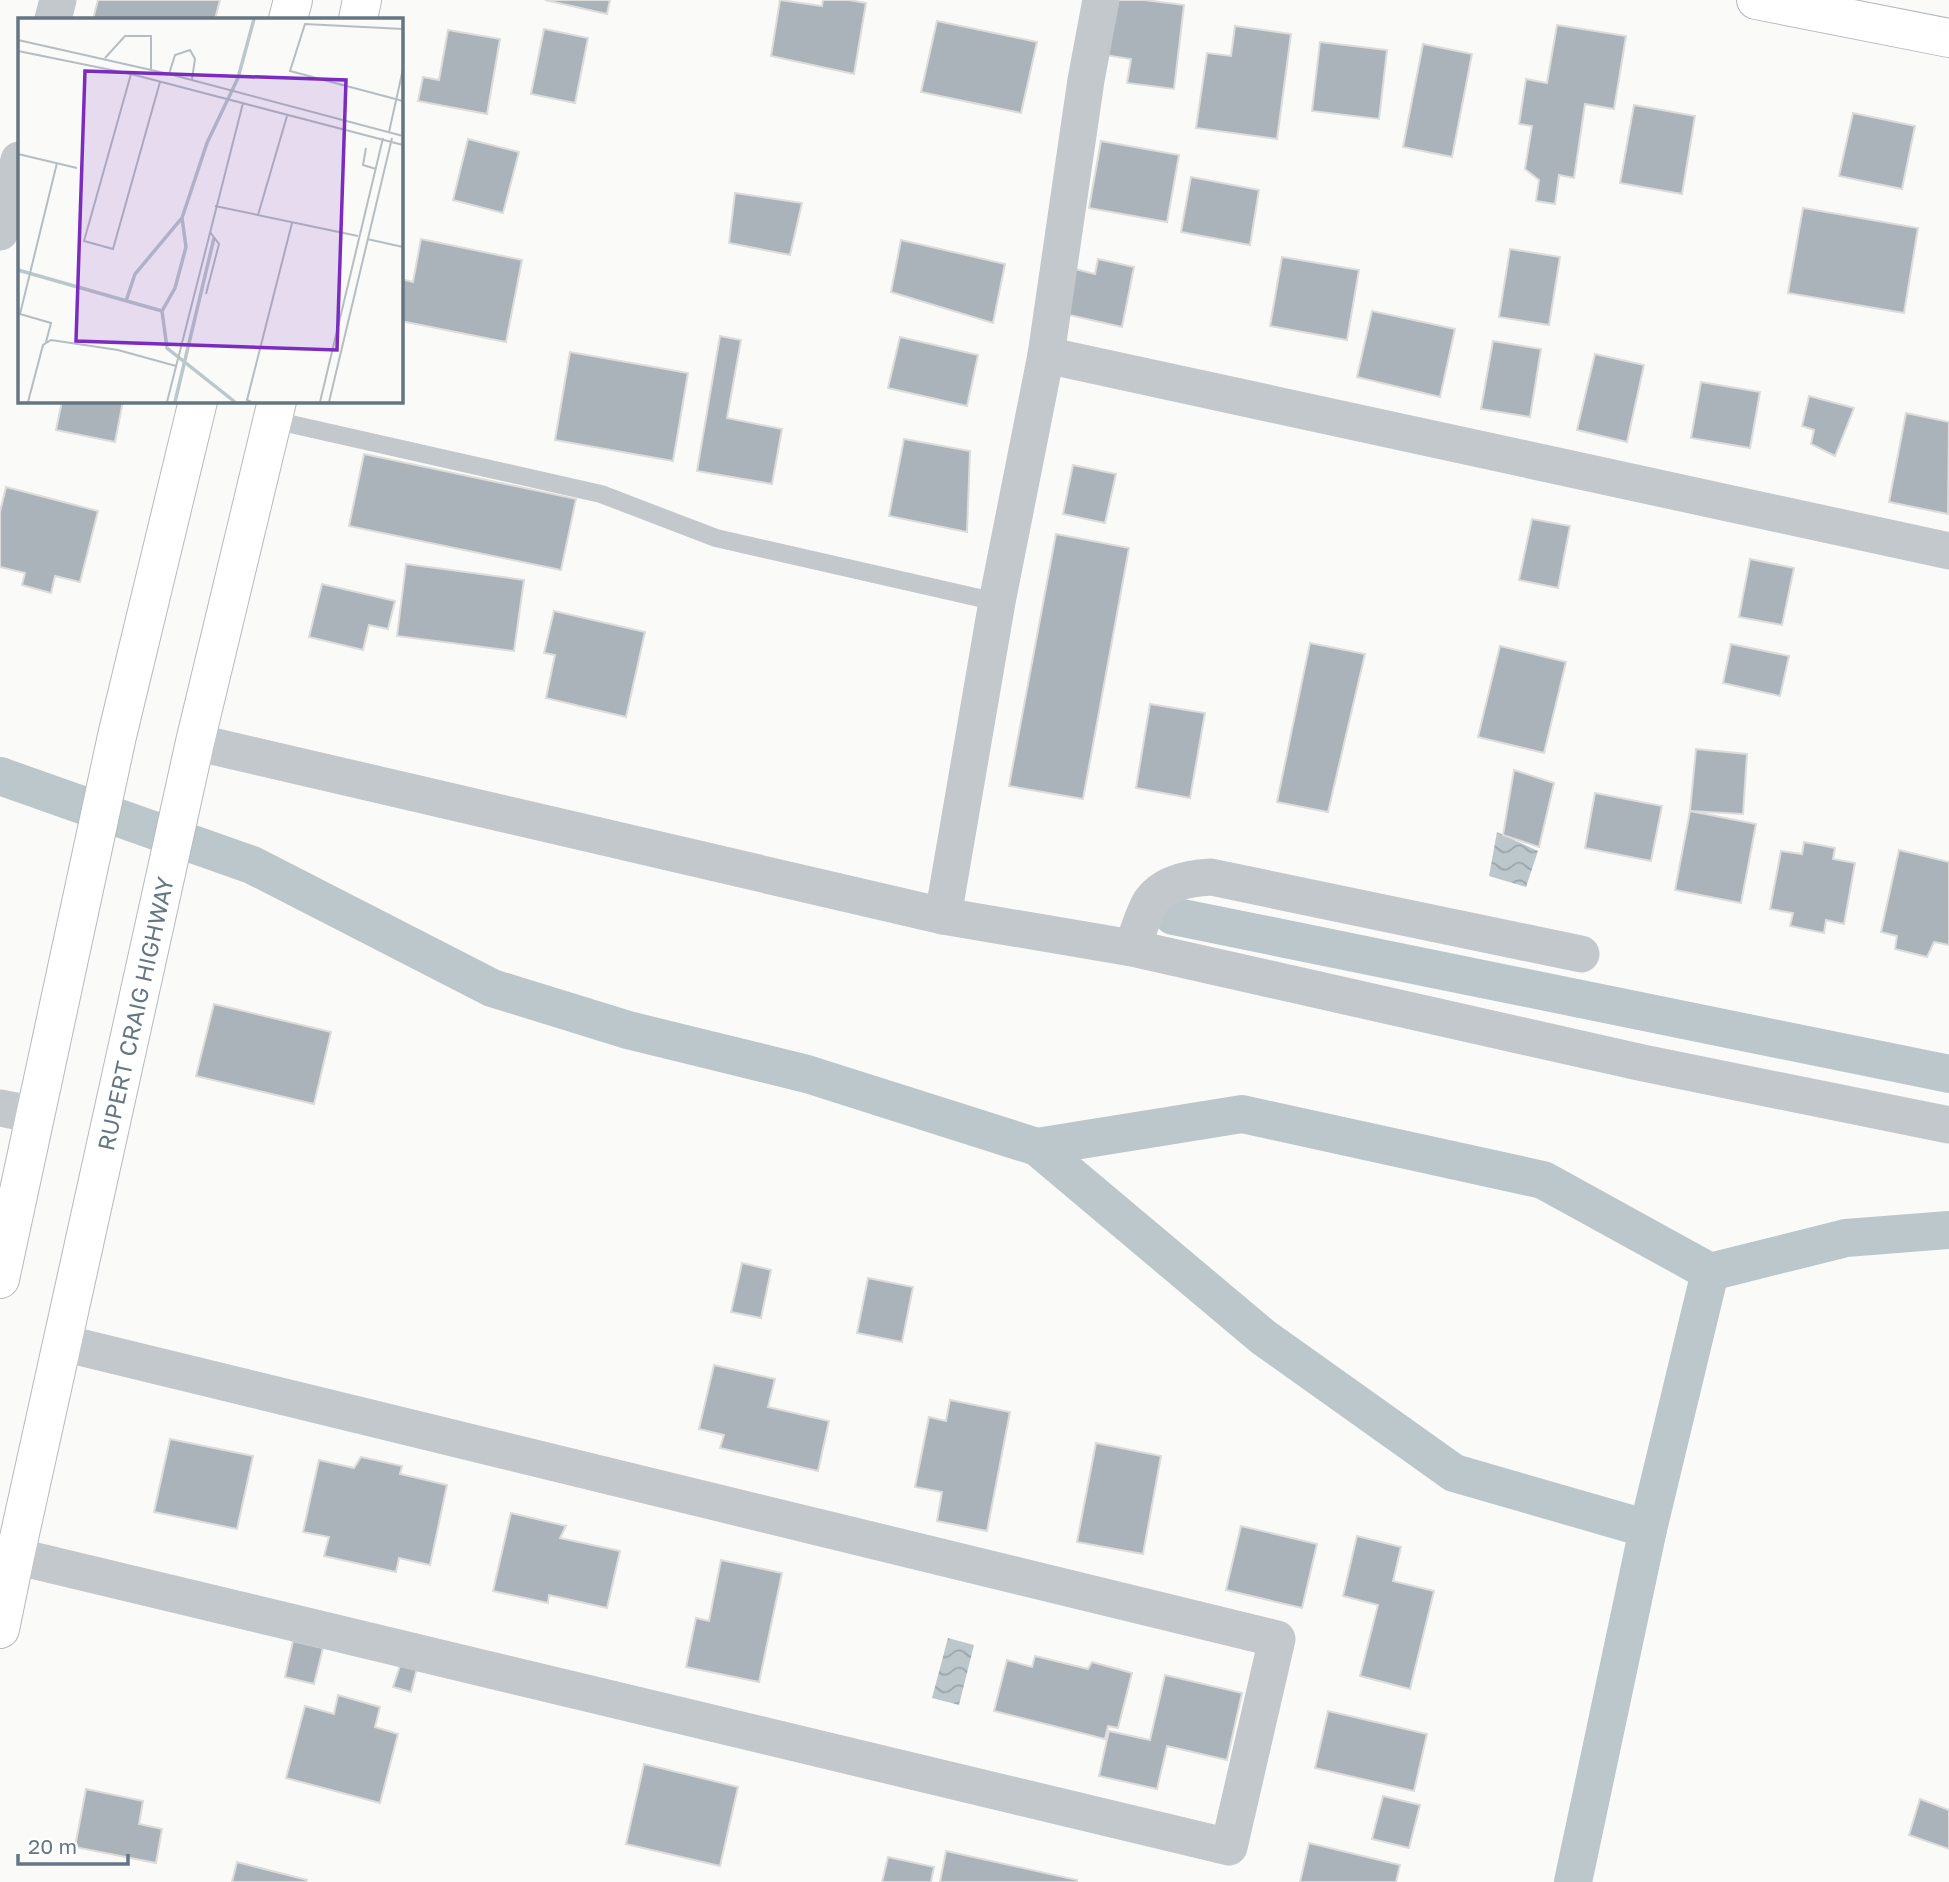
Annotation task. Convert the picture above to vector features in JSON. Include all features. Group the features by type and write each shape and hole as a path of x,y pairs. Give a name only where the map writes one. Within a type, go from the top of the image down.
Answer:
{"main road":[{"path":"288,18 293,0"},
{"path":"358,18 362,0"},
{"path":"1756,0 1949,38"},
{"path":"0,1279 18,1112 87,874 117,736 198,402"},
{"name":"RUPERT CRAIG HIGHWAY","path":"0,1629 193,753 275,410"}],"street":[{"path":"53,18 58,0"},
{"path":"943,916 997,602 1046,355 1086,80 1101,0"},
{"path":"0,232 18,164"},
{"path":"1046,355 1949,551"},
{"path":"193,753 943,916 1132,948 1643,1063 1949,1125"},
{"path":"1132,948 1151,901 1177,883 1211,877 1581,954"},
{"path":"15,1556 1230,1847 1277,1639 63,1343"}],"lane":[{"path":"275,410 601,494 716,538 997,602"}],"water":[{"path":"1497,832 1538,851 1526,887 1489,876"},
{"path":"948,1638 974,1645 959,1705 932,1698"}],"building":[{"path":"98,0 220,0 215,18 93,18"},
{"path":"545,0 610,0 607,14"},
{"path":"780,0 822,6 823,0 866,3 854,74 771,56"},
{"path":"1112,0 1144,0 1184,5 1174,89 1127,83 1131,59 1105,55"},
{"path":"937,21 1037,42 1021,113 921,92"},
{"path":"1557,25 1626,36 1614,109 1585,104 1574,178 1559,175 1555,204 1536,201 1539,180 1525,169 1532,126 1519,124 1526,79 1547,83"},
{"path":"1235,26 1291,34 1277,139 1196,128 1207,53 1231,56"},
{"path":"544,29 588,38 575,103 531,94"},
{"path":"448,30 500,39 487,114 418,101 423,77 439,80"},
{"path":"1320,42 1387,50 1379,119 1312,111"},
{"path":"1423,44 1472,54 1452,157 1403,147"},
{"path":"1634,105 1695,116 1682,194 1620,183"},
{"path":"1853,113 1915,126 1902,189 1839,176"},
{"path":"468,139 519,152 503,213 453,200"},
{"path":"1101,141 1179,155 1167,222 1089,208"},
{"path":"1191,177 1259,190 1250,245 1181,232"},
{"path":"735,193 802,203 790,255 729,243"},
{"path":"1803,208 1918,228 1904,313 1788,293"},
{"path":"421,239 522,260 506,342 402,321 402,279 413,282"},
{"path":"901,240 1005,264 993,323 891,292"},
{"path":"1510,249 1560,257 1549,325 1499,317"},
{"path":"1282,257 1359,270 1347,340 1270,326"},
{"path":"1098,259 1134,267 1122,327 1065,314 1075,269 1095,274"},
{"path":"1372,311 1455,329 1440,397 1357,377"},
{"path":"720,336 741,340 727,418 782,429 772,484 697,471"},
{"path":"900,337 978,355 967,406 888,388"},
{"path":"1493,341 1541,349 1530,417 1481,409"},
{"path":"570,352 688,373 673,461 555,440"},
{"path":"1595,354 1644,365 1627,442 1577,430"},
{"path":"1701,382 1760,392 1750,448 1691,438"},
{"path":"1809,396 1854,408 1835,456 1811,444 1814,430 1802,426"},
{"path":"62,402 123,402 115,442 56,430"},
{"path":"1906,413 1949,422 1948,514 1889,502"},
{"path":"904,439 970,451 967,532 889,516"},
{"path":"364,454 576,499 561,570 349,526"},
{"path":"1073,465 1116,474 1105,523 1063,514"},
{"path":"6,487 98,511 80,582 55,576 51,593 22,585 25,573 0,567 0,512"},
{"path":"1532,519 1570,526 1558,588 1519,580"},
{"path":"1056,534 1129,548 1083,799 1009,786"},
{"path":"1750,559 1794,568 1782,625 1739,617"},
{"path":"406,564 524,580 514,651 397,636"},
{"path":"322,584 395,601 388,629 369,625 363,650 309,637"},
{"path":"554,611 645,632 626,717 546,698 555,655 544,653"},
{"path":"1310,643 1365,654 1328,812 1277,802"},
{"path":"1731,644 1789,656 1780,696 1723,683"},
{"path":"1500,646 1566,662 1544,753 1478,737"},
{"path":"1150,704 1205,713 1190,798 1136,788"},
{"path":"1696,749 1747,754 1743,814 1690,811"},
{"path":"1514,770 1554,783 1539,847 1503,835"},
{"path":"1595,793 1662,806 1651,861 1585,848"},
{"path":"1690,811 1756,824 1741,903 1675,890"},
{"path":"1804,842 1835,848 1833,859 1855,863 1844,924 1826,920 1824,933 1790,926 1793,913 1770,909 1781,851 1802,854"},
{"path":"1899,850 1949,862 1949,945 1934,942 1927,957 1895,949 1897,936 1881,932"},
{"path":"214,1004 331,1032 314,1104 196,1076"},
{"path":"742,1263 771,1270 761,1318 731,1312"},
{"path":"868,1278 913,1287 902,1342 857,1333"},
{"path":"714,1365 775,1379 768,1407 829,1421 818,1471 720,1448 724,1435 699,1429"},
{"path":"950,1400 1010,1412 987,1531 937,1521 942,1492 915,1487 929,1417 946,1421"},
{"path":"170,1439 253,1456 237,1529 154,1512"},
{"path":"1096,1443 1161,1456 1143,1554 1077,1542"},
{"path":"361,1457 402,1466 400,1474 447,1485 430,1565 399,1558 396,1572 324,1556 329,1537 303,1532 319,1460 354,1468"},
{"path":"511,1513 566,1526 560,1538 620,1551 607,1608 549,1595 548,1603 493,1591"},
{"path":"1241,1526 1317,1544 1302,1608 1226,1590"},
{"path":"1357,1536 1401,1547 1393,1581 1434,1591 1410,1689 1360,1676 1378,1605 1343,1596"},
{"path":"721,1560 782,1573 759,1682 686,1667 696,1618 709,1621"},
{"path":"293,1641 323,1648 314,1684 285,1677"},
{"path":"1035,1656 1088,1669 1092,1662 1132,1673 1118,1728 1108,1726 1105,1739 994,1711 1007,1660 1032,1667"},
{"path":"401,1663 417,1668 411,1692 393,1687"},
{"path":"1165,1675 1242,1693 1227,1760 1167,1746 1157,1789 1099,1776 1109,1731 1150,1740"},
{"path":"338,1695 380,1707 375,1727 398,1734 380,1803 286,1778 305,1706 334,1714"},
{"path":"1328,1711 1427,1734 1414,1791 1315,1768"},
{"path":"644,1764 738,1787 720,1866 626,1844"},
{"path":"86,1789 143,1801 139,1824 162,1829 156,1863 75,1847"},
{"path":"1383,1796 1420,1805 1409,1848 1372,1839"},
{"path":"1920,1799 1949,1810 1949,1849 1909,1835"},
{"path":"1309,1843 1400,1865 1396,1882 1300,1882"},
{"path":"946,1851 1077,1880 1077,1882 940,1882"},
{"path":"888,1857 934,1867 931,1882 882,1882"},
{"path":"237,1862 307,1880 232,1882"}],"waterway":[{"path":"0,776 252,865 492,988 628,1030 807,1074 1037,1147 1263,1337 1454,1473 1648,1529"},
{"path":"1173,916 1949,1074"},
{"path":"1037,1147 1242,1114 1543,1180 1710,1272 1846,1238 1949,1230"},
{"path":"1573,1882 1648,1529 1710,1272"}]}
